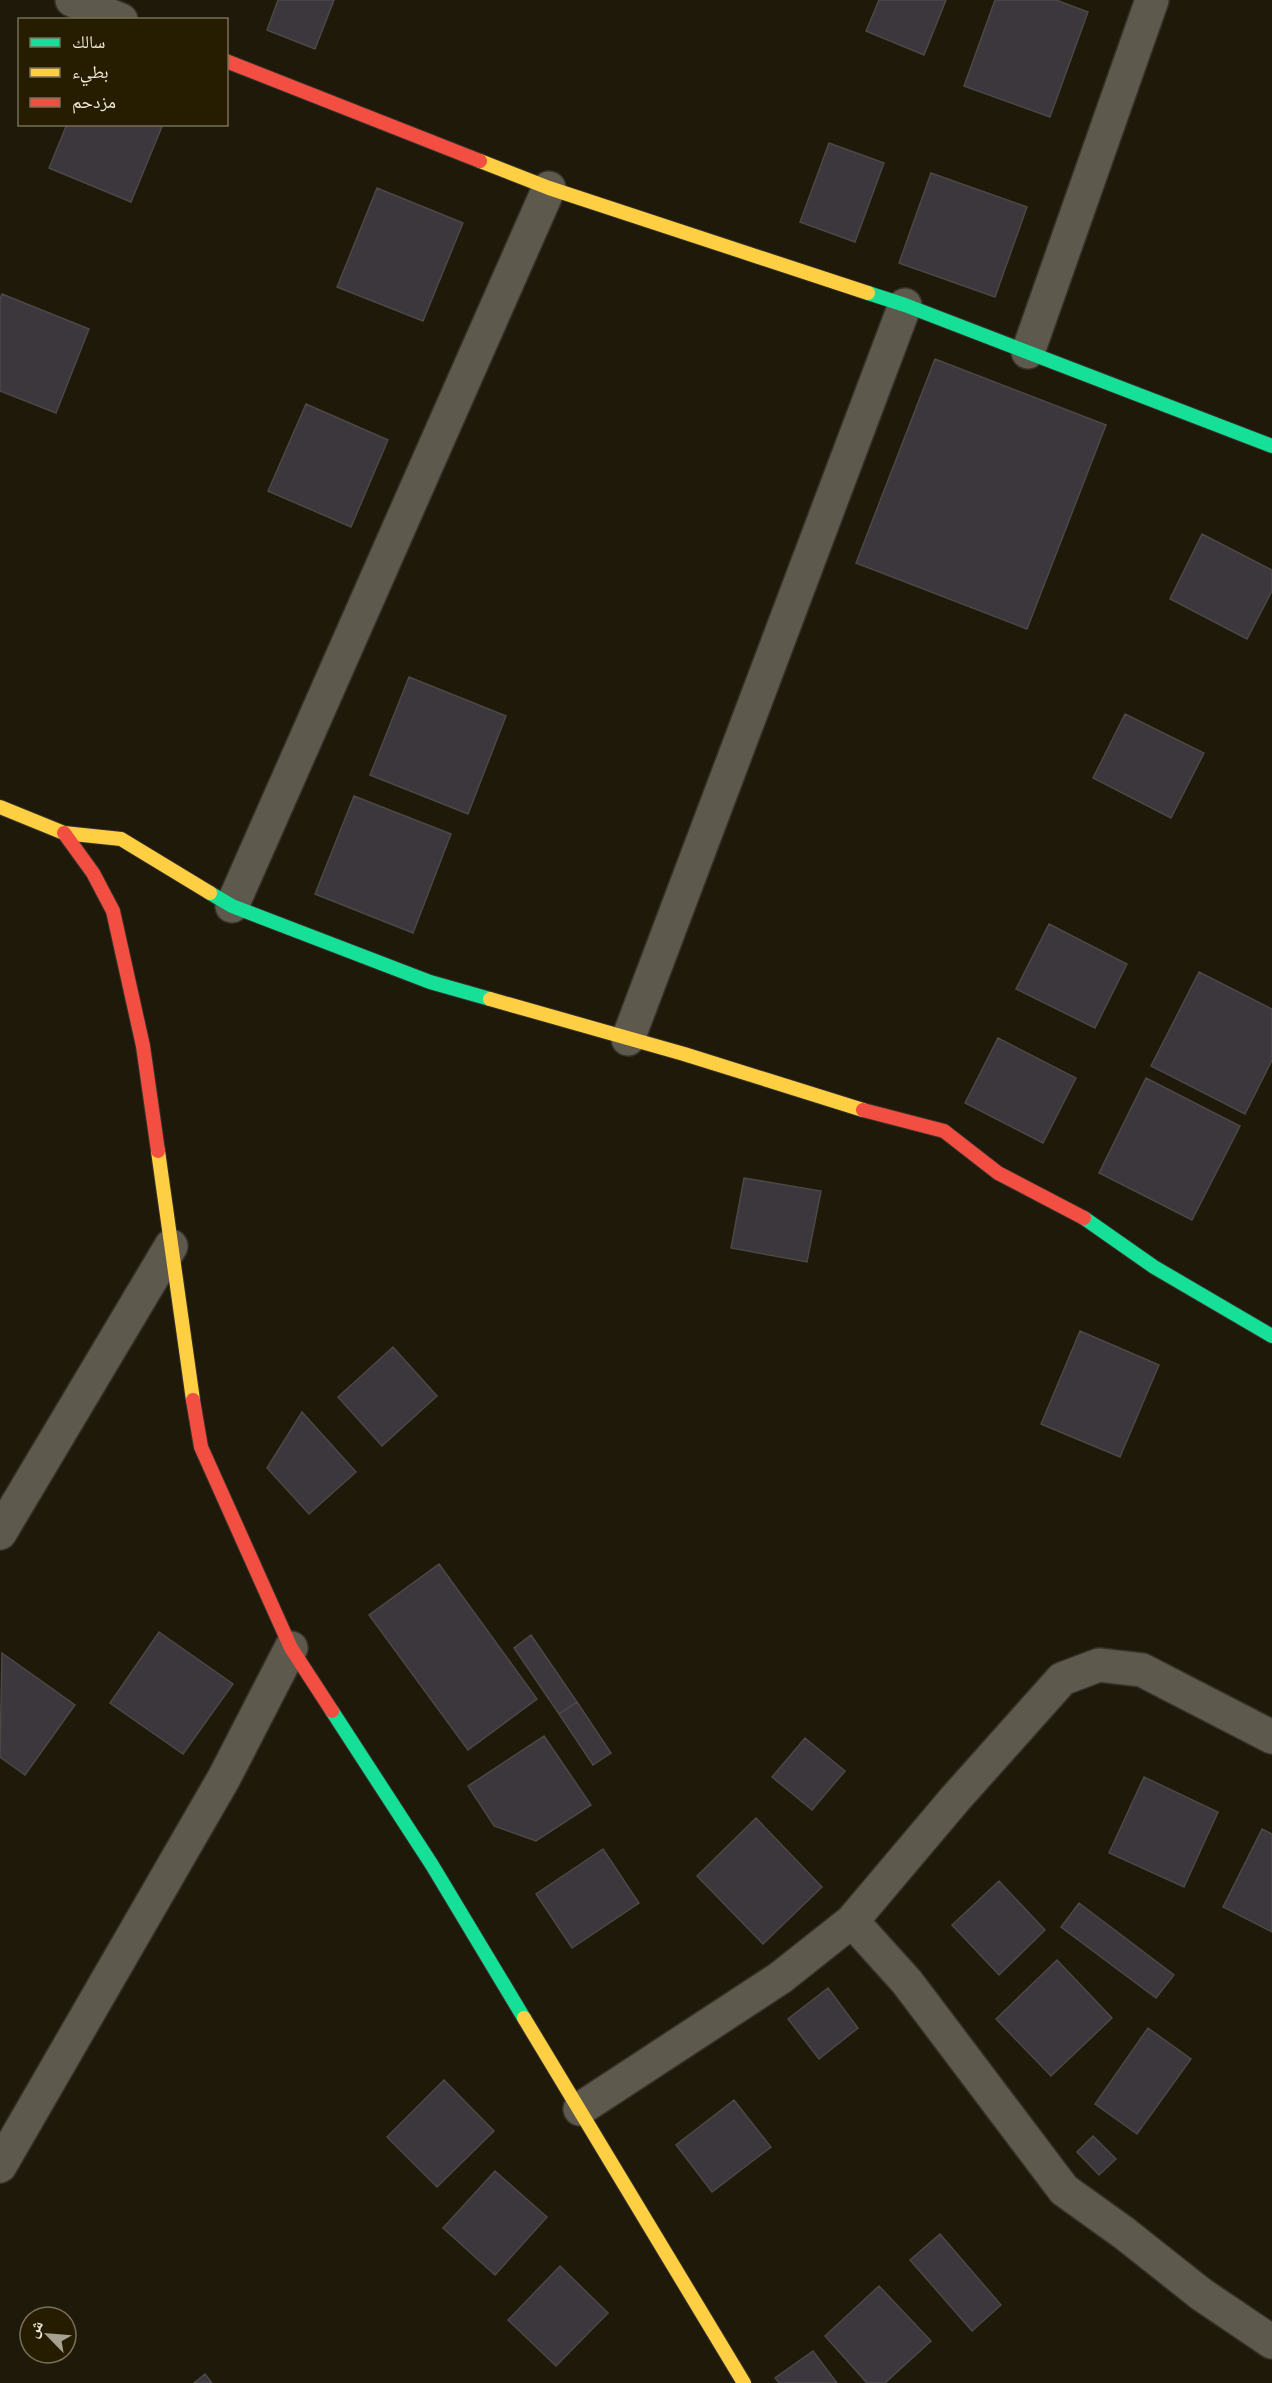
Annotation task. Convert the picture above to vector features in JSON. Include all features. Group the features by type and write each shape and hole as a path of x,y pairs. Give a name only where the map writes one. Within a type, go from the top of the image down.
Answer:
{"street":[{"path":"72,0 116,18"},
{"path":"1028,352 1152,0"},
{"path":"228,62 549,188 905,305 1272,446"},
{"path":"232,906 549,188"},
{"path":"628,1039 905,305"},
{"path":"0,807 64,833 121,839 232,906 430,982 845,1105 944,1131 998,1173 1079,1215 1154,1268 1272,1336"},
{"path":"64,833 93,873 113,911 143,1046 201,1448 291,1648 432,1865 744,2383"},
{"path":"0,1533 171,1246"},
{"path":"0,2166 224,1778 291,1648"},
{"path":"580,2109 780,1978 852,1921 955,1799 1062,1679 1099,1665 1142,1670 1272,1737"},
{"path":"852,1921 907,1982 1064,2190 1124,2233 1201,2294 1272,2342"}],"building":[{"path":"278,0 334,0 315,49 267,30"},
{"path":"879,0 946,0 924,55 866,31"},
{"path":"995,0 1056,0 1088,12 1050,117 964,86"},
{"path":"66,126 162,126 131,202 49,168"},
{"path":"829,143 884,163 855,242 800,222"},
{"path":"931,173 1027,207 995,297 899,263"},
{"path":"377,188 463,223 423,321 337,287"},
{"path":"2,294 89,329 56,413 0,391 0,299"},
{"path":"935,359 1106,425 1027,629 856,563"},
{"path":"306,404 388,440 351,527 268,491"},
{"path":"1202,534 1272,570 1272,591 1247,639 1170,599"},
{"path":"409,677 506,716 468,814 370,775"},
{"path":"1125,714 1204,753 1171,818 1093,778"},
{"path":"354,796 451,834 413,933 315,894"},
{"path":"1049,924 1127,964 1095,1028 1016,989"},
{"path":"1199,972 1272,1009 1272,1060 1245,1114 1151,1066"},
{"path":"998,1038 1076,1078 1043,1143 965,1103"},
{"path":"1146,1078 1240,1126 1192,1220 1099,1173"},
{"path":"744,1178 821,1191 807,1262 731,1248"},
{"path":"1080,1331 1159,1365 1120,1457 1041,1424"},
{"path":"393,1347 437,1396 382,1446 338,1397"},
{"path":"302,1412 356,1472 309,1514 267,1468"},
{"path":"439,1564 537,1699 468,1750 369,1615"},
{"path":"159,1632 233,1684 183,1754 110,1703"},
{"path":"531,1635 577,1702 559,1714 514,1648"},
{"path":"2,1653 75,1705 25,1775 0,1757"},
{"path":"577,1702 611,1753 593,1765 559,1714"},
{"path":"544,1736 591,1805 536,1841 494,1826 468,1786"},
{"path":"805,1738 845,1771 812,1810 772,1777"},
{"path":"1144,1777 1218,1812 1184,1887 1109,1853"},
{"path":"756,1818 822,1887 763,1944 697,1876"},
{"path":"1262,1829 1272,1834 1272,1932 1223,1907"},
{"path":"603,1849 639,1903 572,1948 536,1894"},
{"path":"999,1881 1045,1930 999,1975 952,1925"},
{"path":"1079,1903 1174,1975 1156,1998 1061,1927"},
{"path":"1057,1960 1112,2018 1051,2076 996,2019"},
{"path":"828,1988 858,2028 819,2059 788,2019"},
{"path":"1148,2028 1191,2059 1137,2134 1095,2104"},
{"path":"444,2080 494,2131 437,2187 387,2137"},
{"path":"734,2100 771,2147 712,2192 676,2145"},
{"path":"1093,2136 1116,2159 1099,2175 1077,2152"},
{"path":"495,2171 547,2217 495,2275 443,2228"},
{"path":"940,2234 1001,2305 972,2331 910,2260"},
{"path":"560,2266 608,2313 556,2366 508,2320"},
{"path":"879,2286 931,2341 885,2383 867,2383 825,2336"},
{"path":"813,2351 837,2383 779,2383 775,2378"},
{"path":"205,2374 212,2383 194,2383"}],"traffic: fast":[{"path":"868,293 905,305 1272,446"},
{"path":"210,893 232,906 430,982 490,999"},
{"path":"1084,1218 1154,1267 1272,1336"},
{"path":"332,1711 432,1865 524,2018"}],"traffic: slow":[{"path":"480,161 549,188 868,293"},
{"path":"0,807 64,833 121,839 210,893"},
{"path":"490,999 684,1054 863,1110"},
{"path":"158,1151 193,1400"},
{"path":"524,2018 744,2383"}],"traffic: jam":[{"path":"228,62 480,161"},
{"path":"64,833 93,873 113,911 143,1046 158,1151"},
{"path":"863,1110 944,1131 998,1173 1084,1218"},
{"path":"193,1400 201,1447 291,1648 332,1711"}]}
